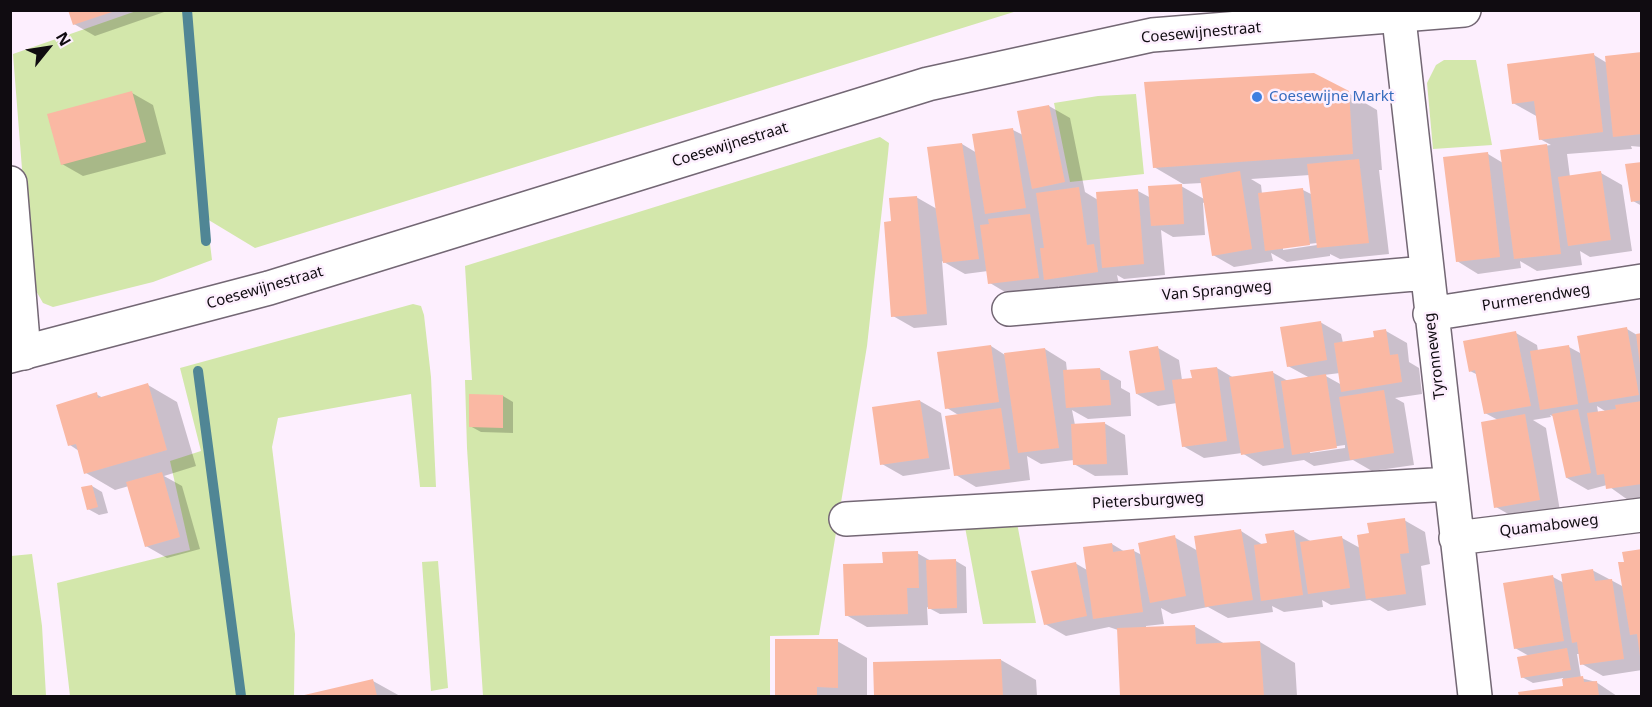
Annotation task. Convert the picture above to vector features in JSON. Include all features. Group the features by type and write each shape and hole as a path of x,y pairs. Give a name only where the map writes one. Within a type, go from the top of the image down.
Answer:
{"street":[{"name":"Coesewijnestraat","path":"17,355 269,288 928,84 1152,35 1399,13 1464,10"},
{"name":"Tyronneweg","path":"1399,13 1430,314 1475,696"},
{"path":"10,183 17,355"},
{"name":"Van Sprangweg","path":"1009,309 1426,273"},
{"name":"Purmerendweg","path":"1430,314 1641,282"},
{"name":"Pietersburgweg","path":"846,519 1450,484"},
{"name":"Quamaboweg","path":"1456,538 1641,515"}],"green space":[{"path":"139,10 1017,11 255,248 207,219 212,260 153,282 53,307 43,303 35,289 30,271 13,54"},
{"path":"1444,60 1476,60 1492,145 1433,149 1427,83 1436,65"},
{"path":"1136,94 1144,174 1070,182 1054,103 1098,96"},
{"path":"880,137 889,143 867,346 819,635 770,636 770,696 483,696 467,448 465,380 472,380 465,266"},
{"path":"413,304 421,306 424,315 431,377 436,487 420,487 411,394 278,418 272,447 295,634 294,696 70,696 57,583 190,550 170,461 201,451 180,368"},
{"path":"1017,523 1036,623 983,624 965,527"},
{"path":"32,554 42,626 46,696 11,696 11,556"},
{"path":"438,561 448,688 431,691 422,562"}],"building":[{"path":"68,10 115,10 115,11 73,25"},
{"path":"1642,52 1642,134 1613,137 1605,56"},
{"path":"1594,53 1603,132 1539,140 1534,101 1512,104 1507,64"},
{"path":"1314,73 1349,91 1353,154 1153,168 1144,82"},
{"path":"132,91 146,142 61,165 47,114"},
{"path":"1049,105 1065,182 1032,189 1017,111"},
{"path":"1013,128 1026,208 985,214 972,134"},
{"path":"962,143 979,259 943,263 927,147"},
{"path":"1547,144 1561,254 1514,259 1500,150"},
{"path":"1488,152 1500,257 1456,262 1443,157"},
{"path":"1359,159 1369,243 1317,248 1307,164"},
{"path":"1642,162 1642,200 1631,202 1625,164"},
{"path":"1240,171 1252,249 1212,256 1200,178"},
{"path":"1601,171 1611,240 1568,246 1558,177"},
{"path":"1182,184 1184,224 1151,226 1148,186"},
{"path":"1079,187 1087,245 1094,244 1098,272 1044,280 1040,248 1044,248 1036,193"},
{"path":"1303,188 1310,245 1265,251 1258,193"},
{"path":"1138,189 1144,264 1102,268 1096,192"},
{"path":"917,196 927,314 891,317 884,222 891,221 889,198"},
{"path":"1030,214 1039,278 988,284 980,225 989,224 988,219"},
{"path":"1321,321 1327,360 1287,367 1280,327"},
{"path":"1627,327 1639,395 1589,403 1577,336"},
{"path":"1386,329 1390,355 1398,354 1402,382 1341,392 1334,343 1374,337 1373,331"},
{"path":"1516,331 1531,406 1484,414 1475,370 1469,372 1463,341"},
{"path":"1642,333 1642,365 1640,365 1636,334"},
{"path":"991,345 999,402 945,409 937,352"},
{"path":"1569,345 1578,404 1540,410 1530,351"},
{"path":"1158,346 1165,390 1136,394 1129,351"},
{"path":"1045,348 1059,448 1018,453 1004,353"},
{"path":"1217,367 1227,441 1182,447 1172,380 1192,378 1190,370"},
{"path":"1100,368 1101,380 1109,380 1111,405 1066,408 1063,370"},
{"path":"1273,371 1284,448 1241,455 1229,377"},
{"path":"1326,374 1337,448 1292,455 1281,381"},
{"path":"148,383 167,450 84,474 76,444 68,446 56,405 97,392 98,398"},
{"path":"1384,390 1394,453 1350,460 1339,397"},
{"path":"469,394 503,395 503,428 469,427"},
{"path":"920,400 929,458 880,465 872,407"},
{"path":"1642,401 1642,484 1606,489 1604,474 1597,475 1587,413 1616,409 1615,405"},
{"path":"1001,408 1010,469 954,476 945,416"},
{"path":"1578,409 1591,473 1566,478 1552,414"},
{"path":"1525,414 1540,500 1494,508 1481,422"},
{"path":"1105,422 1107,464 1073,465 1071,424"},
{"path":"162,472 180,537 145,547 126,482"},
{"path":"92,485 98,507 87,510 81,487"},
{"path":"1405,518 1409,553 1400,554 1406,594 1366,599 1357,535 1369,533 1367,523"},
{"path":"1241,529 1253,600 1205,607 1194,536"},
{"path":"1294,530 1303,595 1261,601 1254,545 1267,543 1265,534"},
{"path":"1175,535 1186,596 1150,603 1138,543"},
{"path":"1342,536 1350,588 1308,594 1300,542"},
{"path":"1112,543 1113,552 1134,549 1143,612 1093,619 1083,547"},
{"path":"1642,549 1642,656 1640,656 1637,634 1630,635 1618,562 1624,562 1622,552"},
{"path":"918,551 919,588 907,588 908,614 845,616 843,564 883,563 882,552"},
{"path":"956,559 957,608 928,609 926,560"},
{"path":"1076,562 1087,616 1044,625 1031,571"},
{"path":"1593,569 1595,581 1612,579 1624,659 1580,665 1577,642 1572,643 1561,574"},
{"path":"1553,575 1564,641 1514,649 1503,583"},
{"path":"1195,625 1196,644 1260,641 1264,696 1120,696 1117,628"},
{"path":"775,639 838,639 838,688 817,687 817,696 775,696"},
{"path":"1567,648 1571,670 1521,678 1517,657"},
{"path":"1001,659 1003,696 874,696 873,662"},
{"path":"1583,676 1584,682 1597,681 1599,696 1519,696 1518,692 1563,686 1562,679"},
{"path":"373,679 377,696 300,696"}],"waterway":[{"path":"187,10 206,241"},
{"path":"198,371 241,696"}],"place":[{"name":"Coesewijne Markt","path":"1257,97"}]}
